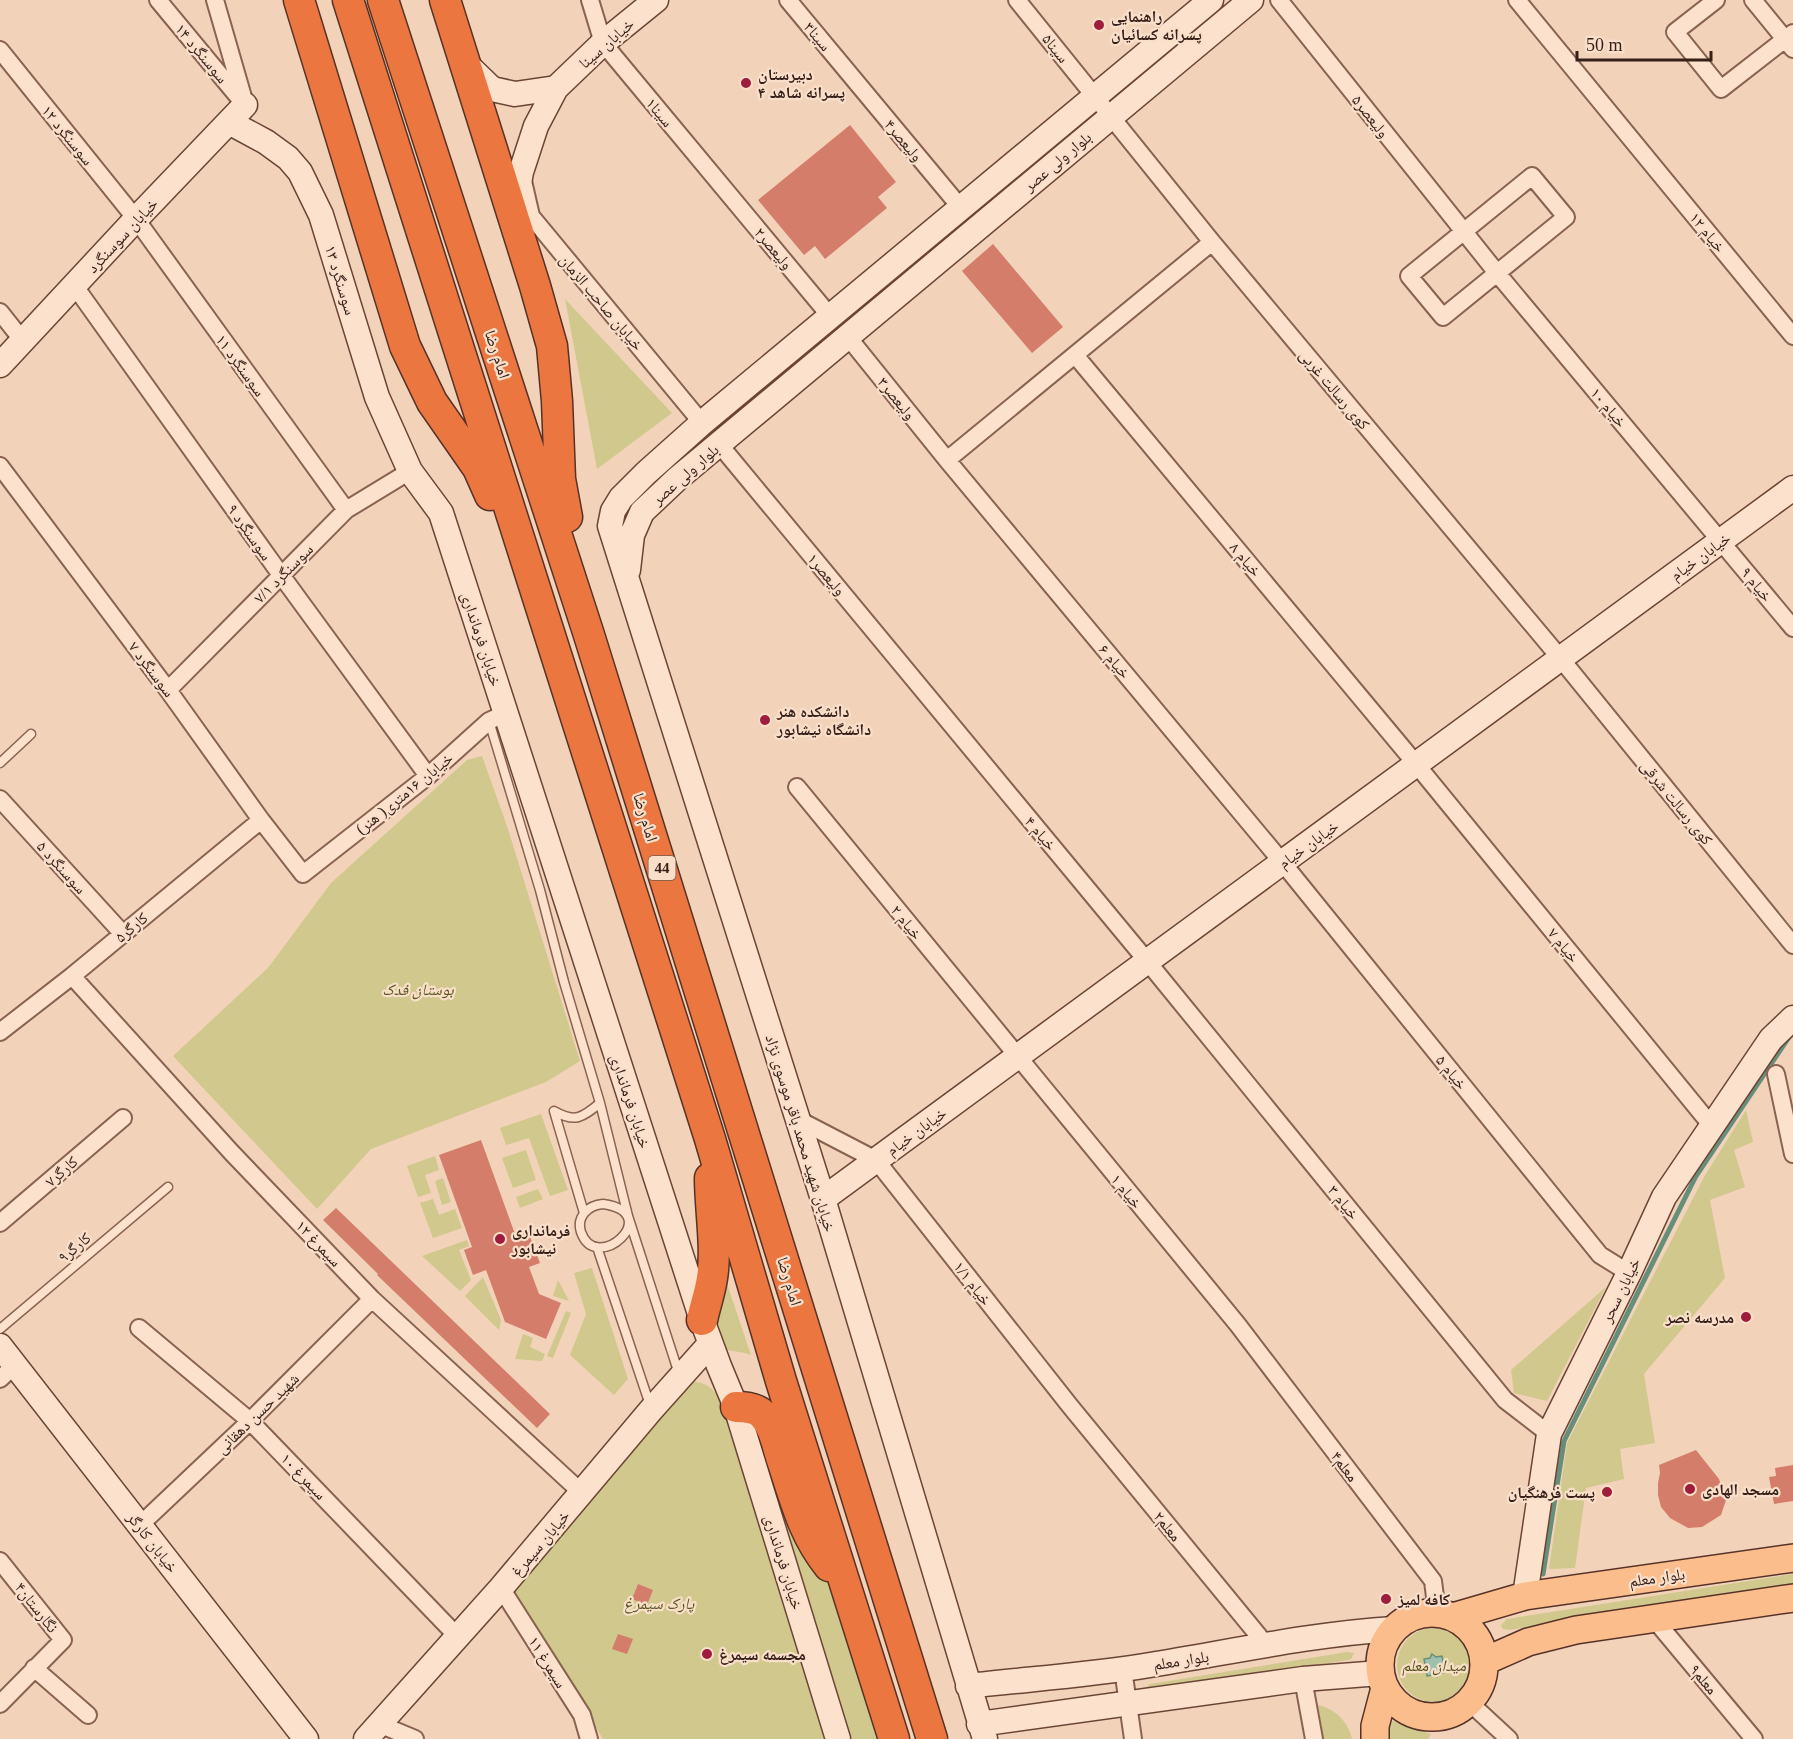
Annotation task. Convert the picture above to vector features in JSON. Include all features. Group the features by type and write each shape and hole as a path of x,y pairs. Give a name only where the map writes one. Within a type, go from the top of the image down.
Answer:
{"highway":[{"path":"299,0 405,346 432,402 478,468 554,649"},
{"name":"44","path":"348,0 710,1139 781,1381 894,1739"},
{"name":"امام رضا","path":"383,0 589,635 932,1739"},
{"path":"445,0 552,346 560,479 589,635"},
{"path":"706,1332 712,1277 710,1139"},
{"path":"736,1407 761,1412 771,1428 806,1531 817,1551 845,1584"}],"main road":[{"name":"خیابان سینا","path":"512,218 521,172 536,126 556,88 603,44 656,0"},
{"name":"بلوار ولی عصر","path":"627,582 610,526 613,511 621,498 646,473 702,423 1210,0"},
{"name":"بلوار ولی عصر","path":"627,582 632,535 642,512 677,479 1251,0"},
{"path":"464,62 492,89 515,94 556,88"},
{"name":"خیابان سوسنگرد","path":"0,365 237,114"},
{"name":"سوسنگرد ۱۳","path":"237,114 266,142 288,158 300,172 321,215 377,397 410,471"},
{"path":"702,423 720,444"},
{"name":"خیابان فرمانداری","path":"410,471 441,513 497,717 706,1332 736,1407 838,1739"},
{"name":"خیابان خیام","path":"823,1199 1793,488"},
{"name":"خیابان شهید محمد باقر موسوی نژاد","path":"627,582 823,1199 982,1731"},
{"name":"خیابان سحر","path":"1526,1596 1548,1434 1664,1197 1771,1039 1793,1018"},
{"name":"خیابان سیمرغ","path":"372,1731 501,1588 680,1378 706,1332"},
{"name":"خیابان کارگر","path":"5,1363 140,1525 306,1739"},
{"name":"بلوار معلم","path":"1445,1615 1526,1596 1793,1558"},
{"path":"1485,1661 1528,1642 1576,1630 1793,1598"},
{"path":"1375,1739 1382,1680 1380,1657 1385,1642 1394,1629 1406,1619 1421,1614 1445,1615 1465,1624 1475,1634 1485,1661 1484,1676 1479,1690 1461,1708 1440,1739"},
{"name":"بلوار معلم","path":"968,1686 1122,1669 1394,1629"},
{"name":"بلوار معلم","path":"982,1731 1127,1702 1303,1679 1382,1680"},
{"path":"1382,1680 1392,1699 1402,1708 1414,1714 1433,1717 1461,1708"}],"street":[{"name":"سوسنگرد ۱۴","path":"158,0 237,114"},
{"path":"215,0 237,114"},
{"path":"590,0 603,44"},
{"name":"سینا۳","path":"788,0 848,71"},
{"name":"سینا۵","path":"1017,0 1112,116"},
{"name":"ولیعصر۵","path":"1280,0 1463,231"},
{"name":"خیام ۱۲","path":"1517,0 1793,336"},
{"path":"1716,0 1675,32 1721,89 1790,41 1752,0"},
{"name":"سینا۱","path":"603,44 717,180"},
{"name":"سوسنگرد ۱۲","path":"0,50 136,219"},
{"name":"ولیعصر۴","path":"848,71 961,208"},
{"name":"کوی رسالت غربی","path":"1112,116 1212,242 1560,659"},
{"name":"خیابان صاحب الزمان","path":"521,172 531,216 702,423"},
{"path":"1532,176 1566,217 1443,317 1408,276 1463,231 1532,176"},
{"name":"ولیعصر۲","path":"717,180 830,316"},
{"name":"سوسنگرد ۱۱","path":"136,219 346,510"},
{"name":"خیام ۱۰","path":"1463,231 1721,540"},
{"path":"947,460 1212,242"},
{"name":"سوسنگرد ۹","path":"74,285 428,776"},
{"path":"0,312 23,341"},
{"name":"ولیعصر۳","path":"848,337 947,460"},
{"name":"خیام ۸","path":"1075,355 1416,764"},
{"name":"ولیعصر۱","path":"720,444 934,704"},
{"name":"خیام ۶","path":"947,460 1282,862"},
{"name":"سوسنگرد ۷","path":"0,466 168,690 261,820 303,873"},
{"name":"سوسنگرد ۷/۱","path":"168,690 346,510 410,471"},
{"name":"خیام ۹","path":"1721,540 1793,628"},
{"name":"کوی رسالت شرقی","path":"1560,659 1793,945"},
{"name":"خیام ۴","path":"934,704 1147,961"},
{"name":"خیابان ۱۶متری( هنر)","path":"303,873 428,776 497,717"},
{"name":"خیام ۷","path":"1416,764 1711,1125"},
{"name":"خیام ۲","path":"797,787 1017,1057"},
{"name":"سوسنگرد ۵","path":"0,799 123,934"},
{"name":"کارگر۵","path":"0,1032 72,976 261,820"},
{"name":"خیام ۵","path":"1282,862 1600,1255 1629,1272"},
{"name":"خیام ۳","path":"1147,961 1506,1400 1548,1434"},
{"name":"سیمرغ ۱۲","path":"72,976 232,1153 372,1299 582,1493"},
{"name":"خیام ۱","path":"1017,1057 1238,1325"},
{"path":"1776,1074 1793,1154"},
{"name":"کارگر۷","path":"0,1224 123,1118"},
{"path":"797,1119 876,1160"},
{"name":"خیام ۱/۱","path":"876,1160 1070,1406"},
{"name":"شهید حسن دهقانی","path":"140,1525 250,1421 372,1299"},
{"name":"معلم۴","path":"1238,1325 1433,1581 1445,1615"},
{"name":"سیمرغ ۱۰","path":"139,1328 250,1421 457,1636"},
{"name":"معلم۲","path":"1070,1406 1267,1646"},
{"name":"نگارستان۴","path":"0,1561 63,1640 0,1704"},
{"name":"سیمرغ ۱۱","path":"501,1588 582,1715 589,1739"},
{"name":"معلم۹","path":"1654,1619 1754,1739"},
{"path":"34,1668 88,1715"},
{"path":"1122,1669 1133,1739"},
{"path":"1303,1679 1314,1739"},
{"path":"1461,1708 1509,1739"},
{"path":"372,1731 415,1739"}],"lane":[{"path":"497,717 564,982 600,1103 628,1216 680,1378"},
{"path":"0,763 31,734"},
{"path":"584,1213 554,1111 564,1117 573,1118 586,1115 600,1103"},
{"name":"کارگر۹","path":"0,1329 168,1188"},
{"path":"603,1204 617,1207 624,1210 628,1216 627,1230 618,1243 604,1247 590,1244 581,1233 581,1219 584,1213 589,1208 603,1204"},
{"path":"597,1246 651,1410"}],"green space":[{"path":"565,299 672,413 597,469"},
{"name":"بوستان فدک","path":"482,756 507,826 580,1061 546,1082 371,1149 317,1209 173,1056 268,968 331,883 467,760"},
{"path":"1746,1110 1753,1142 1734,1150 1745,1187 1710,1200 1725,1278 1644,1374 1655,1443 1620,1449 1624,1479 1586,1488 1575,1568 1549,1569 1567,1443 1704,1177"},
{"path":"541,1114 568,1190 550,1196 529,1138 506,1145 500,1128"},
{"path":"526,1150 536,1180 513,1188 502,1158"},
{"path":"435,1156 439,1170 425,1175 431,1193 418,1197 407,1166"},
{"path":"443,1178 451,1202 442,1205 435,1181"},
{"path":"538,1189 543,1199 520,1208 516,1197"},
{"path":"433,1199 439,1215 455,1209 462,1228 433,1238 420,1203"},
{"path":"467,1240 469,1246 459,1250 471,1280 460,1291 422,1256"},
{"path":"592,1268 628,1379 614,1395 570,1355 586,1314 574,1273"},
{"path":"724,1275 751,1355 727,1350 715,1322"},
{"path":"483,1277 501,1320 499,1330 465,1296"},
{"path":"558,1280 569,1301 553,1296"},
{"path":"1606,1287 1547,1401 1514,1393 1511,1370"},
{"path":"566,1311 571,1313 553,1358 547,1356"},
{"path":"523,1334 533,1338 530,1347 545,1354 542,1361 515,1359"},
{"name":"پارک سیمرغ","path":"691,1382 709,1387 720,1401 827,1739 603,1739 512,1592 680,1392"},
{"path":"762,1440 815,1559 832,1591 879,1739 852,1739 762,1447"},
{"path":"1793,1574 1793,1585 1509,1630 1503,1629 1501,1625 1507,1619"},
{"name":"میدان معلم","path":"1434,1628 1448,1631 1460,1639 1468,1651 1471,1665 1468,1679 1460,1691 1448,1699 1434,1702 1420,1699 1408,1691 1400,1679 1397,1665 1400,1651 1408,1639 1420,1631"},
{"path":"1347,1652 1354,1653 1351,1659 1154,1692 1146,1691 1145,1688 1150,1684"},
{"path":"1318,1705 1330,1709 1344,1721 1352,1739 1323,1739"},
{"path":"1387,1719 1431,1734 1428,1739 1386,1739"}],"shaded area":[{"path":"1432,1654 1436,1657 1442,1656 1443,1661 1447,1664 1444,1668 1445,1672 1437,1677 1427,1676 1423,1668 1424,1659 1430,1658"}],"building":[{"path":"850,125 896,182 878,197 887,208 825,259 815,246 804,255 758,200"},
{"path":"993,244 1063,327 1032,353 962,271"},
{"name":"فرمانداری نیشابور","path":"481,1140 515,1234 527,1229 540,1263 529,1267 539,1294 561,1303 546,1339 505,1322 486,1270 473,1275 464,1250 472,1247 439,1155"},
{"path":"336,1208 550,1414 537,1428 377,1275 323,1220"},
{"name":"مسجد الهادی","path":"1696,1450 1719,1479 1726,1500 1721,1515 1702,1527 1688,1528 1670,1518 1661,1507 1658,1495 1659,1465"},
{"path":"1793,1465 1793,1501 1774,1504 1769,1477 1776,1476 1775,1468"},
{"path":"638,1584 653,1590 647,1605 632,1599"},
{"path":"618,1634 633,1639 627,1654 612,1649"}],"waterway":[{"path":"1543,1574 1564,1441 1696,1176 1789,1037"}],"place":[{"name":"راهنمایی پسرانه کسائیان","path":"1099,25"},
{"name":"دبیرستان پسرانه شاهد ۴","path":"746,83"},
{"name":"دانشکده هنر دانشگاه نیشابور","path":"765,720"},
{"name":"فرمانداری نیشابور","path":"500,1239"},
{"name":"مدرسه نصر","path":"1746,1317"},
{"name":"مسجد الهادی","path":"1690,1489"},
{"name":"پست فرهنگیان","path":"1607,1492"},
{"name":"کافه لمیز","path":"1386,1599"},
{"name":"مجسمه سیمرغ","path":"707,1654"}]}
